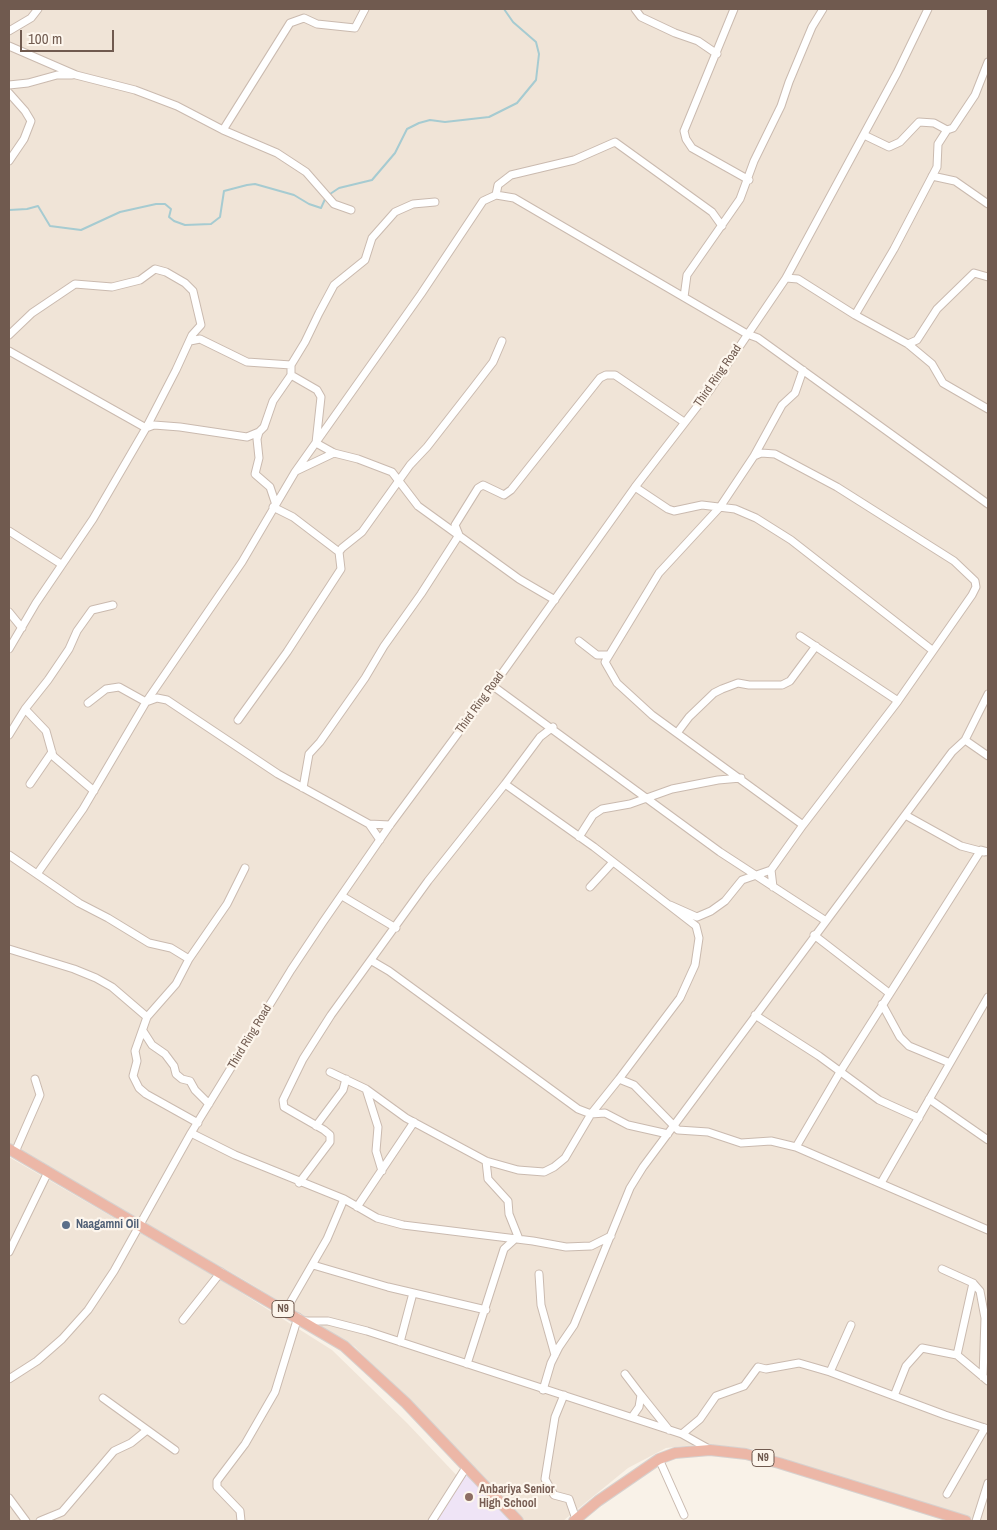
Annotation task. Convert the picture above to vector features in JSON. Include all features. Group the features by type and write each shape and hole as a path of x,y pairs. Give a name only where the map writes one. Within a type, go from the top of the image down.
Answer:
{"highway":[{"name":"N9","path":"12,1151 286,1310 352,1353 406,1403 518,1521"},
{"name":"N9","path":"575,1520 598,1501 659,1459 675,1453 710,1450 746,1454 779,1462 966,1521"}],"street":[{"path":"9,31 31,18 38,9"},
{"path":"223,130 290,23 304,18 317,24 356,28 365,9"},
{"path":"635,9 641,17 674,33 698,41 717,54"},
{"path":"734,9 684,131 686,139 692,148 749,180"},
{"path":"684,297 687,275 740,199 749,180 754,161 781,106 800,53 823,9"},
{"name":"Third Ring Road","path":"9,1380 37,1361 62,1339 88,1310 114,1271 191,1133 291,970 390,825 493,686 635,487 710,390 786,278 864,135 928,9"},
{"path":"9,46 76,75 135,90 177,106 223,130 288,159 306,172 334,204 351,210"},
{"path":"855,315 894,249 937,167 938,144 947,130 953,128 976,95 988,62"},
{"path":"9,85 28,83 57,75 76,75"},
{"path":"9,93 31,121 24,139 9,161"},
{"path":"864,135 889,147 900,142 919,122 934,123 947,130"},
{"path":"496,194 498,185 511,175 574,160 614,142 712,212 722,226"},
{"path":"932,176 954,181 988,204"},
{"path":"37,874 94,791 146,702 242,562 274,504 295,472 422,294 483,201 496,194 514,198 747,334 758,338 988,504"},
{"path":"238,720 287,652 341,569 339,552 308,527 274,504 270,487 255,474 258,435 264,427 273,401 291,375 291,365 334,285 365,260 372,238 395,212 413,204 435,202"},
{"path":"9,335 32,313 75,284 112,287 140,280 155,269 166,272 185,283 193,291 201,325 192,335 146,428 93,519 61,564 9,649"},
{"path":"908,344 917,340 937,309 974,272 988,277"},
{"path":"786,278 798,279 855,315 908,344 932,364 943,383 988,409"},
{"path":"190,341 200,340 247,362 291,365"},
{"path":"339,552 362,532 398,480 427,447 493,362 502,341"},
{"path":"9,351 146,428 154,425 247,437 258,435"},
{"path":"803,370 795,393 782,405 754,456 720,507 659,573 605,662 616,683 652,716 803,824"},
{"path":"291,375 316,390 321,397 316,443"},
{"path":"459,535 455,525 478,488 483,485 499,494 507,494 600,378 615,375 684,422"},
{"path":"247,437 258,452"},
{"path":"316,443 334,453 384,467 392,472 418,506 519,578 555,600"},
{"path":"295,472 334,453"},
{"path":"670,905 697,917 711,911 725,901 742,880 771,870 803,824 898,701 976,587 976,581 954,561 812,473 775,454 761,453 754,456"},
{"path":"635,487 668,510 702,504 735,508 756,518 791,540 932,650"},
{"path":"9,531 61,564"},
{"path":"303,788 309,754 320,742 365,678 388,639 421,594 459,535"},
{"path":"9,735 25,709 69,649 77,631 92,610 113,605"},
{"path":"9,612 22,628"},
{"path":"800,636 898,701"},
{"path":"579,641 597,654 608,655"},
{"path":"677,733 689,717 714,693 722,689 738,683 749,686 782,684 790,681 816,646"},
{"path":"88,703 106,689 119,686 146,702"},
{"path":"493,686 648,797 720,852 826,921"},
{"path":"543,1390 555,1355 574,1325 630,1188 642,1167 814,935 907,816 952,752 965,740 988,694"},
{"path":"146,702 157,698 167,700 209,730 303,788 369,824 390,825"},
{"path":"25,709 46,731 53,756 94,791"},
{"path":"540,737 542,720"},
{"path":"299,1183 330,1142 330,1135 284,1107 283,1100 303,1059 434,873 540,737 553,728"},
{"path":"965,740 988,756"},
{"path":"30,784 52,752"},
{"path":"718,780 723,766"},
{"path":"579,837 593,815 602,809 630,804 672,789 718,780 741,778"},
{"path":"330,1072 366,1089 414,1122 486,1161 518,1170 544,1172 565,1158 591,1114 680,998 695,965 699,938 696,926 613,862 505,784"},
{"path":"796,1147 889,993 986,852 962,846 907,816"},
{"path":"369,824 380,840"},
{"path":"9,854 79,903 149,943 171,948 188,959"},
{"path":"590,887 613,862"},
{"path":"198,1123 146,1094 139,1088 133,1076 137,1061 135,1051 147,1017 176,984 188,959 227,904 244,868"},
{"path":"771,870 774,887"},
{"path":"342,896 396,928"},
{"path":"814,935 889,993"},
{"path":"9,949 74,969 96,978 112,987 147,1017"},
{"path":"372,961 412,987 578,1109 591,1114 605,1113 628,1125 685,1132 708,1132 741,1144 771,1141 796,1147 988,1230"},
{"path":"881,1183 988,998"},
{"path":"882,1004 900,1037 910,1046 950,1063"},
{"path":"755,1015 819,1056 879,1100 919,1118"},
{"path":"143,1031 152,1046 165,1054 174,1066 176,1074 182,1079 190,1081 195,1090 209,1104"},
{"path":"12,1151 40,1095 35,1079"},
{"path":"316,1126 344,1090 346,1079"},
{"path":"619,1079 634,1085 671,1130"},
{"path":"366,1089 378,1127 376,1150 382,1171"},
{"path":"929,1100 988,1140"},
{"path":"357,1207 414,1122"},
{"path":"191,1133 234,1155 299,1183 344,1199 377,1218 403,1226 517,1239 566,1247 591,1246 611,1236"},
{"path":"486,1161 488,1179 508,1201 509,1214 517,1239"},
{"path":"9,1252 48,1172"},
{"path":"286,1310 312,1265 344,1199"},
{"path":"467,1364 486,1310 504,1249 501,1238"},
{"path":"504,1249 517,1239"},
{"path":"591,1246 603,1254"},
{"path":"312,1265 413,1293 486,1310"},
{"path":"942,1269 973,1283 980,1290 984,1318 986,1379"},
{"path":"183,1320 221,1272"},
{"path":"539,1274 541,1305 555,1355"},
{"path":"957,1355 973,1283"},
{"path":"400,1342 413,1293"},
{"path":"241,1521 240,1511 217,1487 216,1480 245,1444 275,1392 301,1319 328,1321 400,1342 682,1434 710,1450"},
{"path":"830,1372 851,1325"},
{"path":"894,1396 906,1366 922,1348 957,1355 986,1379"},
{"path":"682,1434 700,1419 716,1396 744,1386 758,1367 766,1369 799,1363 830,1372 987,1428 947,1494"},
{"path":"625,1374 669,1430"},
{"path":"564,1395 556,1417 545,1479 554,1495 569,1499 575,1520"},
{"path":"632,1417 639,1407 640,1395"},
{"path":"104,1398 175,1450"},
{"path":"40,1521 62,1512 114,1451 131,1443 147,1430"},
{"path":"659,1459 684,1515"},
{"path":"432,1521 467,1466"},
{"path":"976,1521 988,1483"},
{"path":"9,1498 26,1521"}],"shaded area":[{"path":"9,9 988,9 988,1521 981,1521 753,1449 704,1444 666,1448 628,1468 563,1521 523,1521 355,1347 246,1281 9,1146"},
{"path":"9,1157 221,1280 332,1350 407,1423 500,1521 9,1521"},
{"name":"Anbariya Senior High School","path":"466,1472 510,1521 434,1521"}],"waterway":[{"path":"330,194 339,188 372,180 395,153 407,129 419,123 430,120 445,122 489,117 517,103 536,80 539,54 536,42 513,22 504,9"},
{"path":"9,210 38,206 50,226 81,230 120,212 156,204 165,204 171,209 169,217 174,221 185,225 211,224 220,217 224,191 247,185 255,184 294,195 309,204 321,208 326,197"}],"place":[{"name":"Naagamni Oil","path":"66,1225"},
{"name":"Anbariya Senior High School","path":"469,1497"}]}
